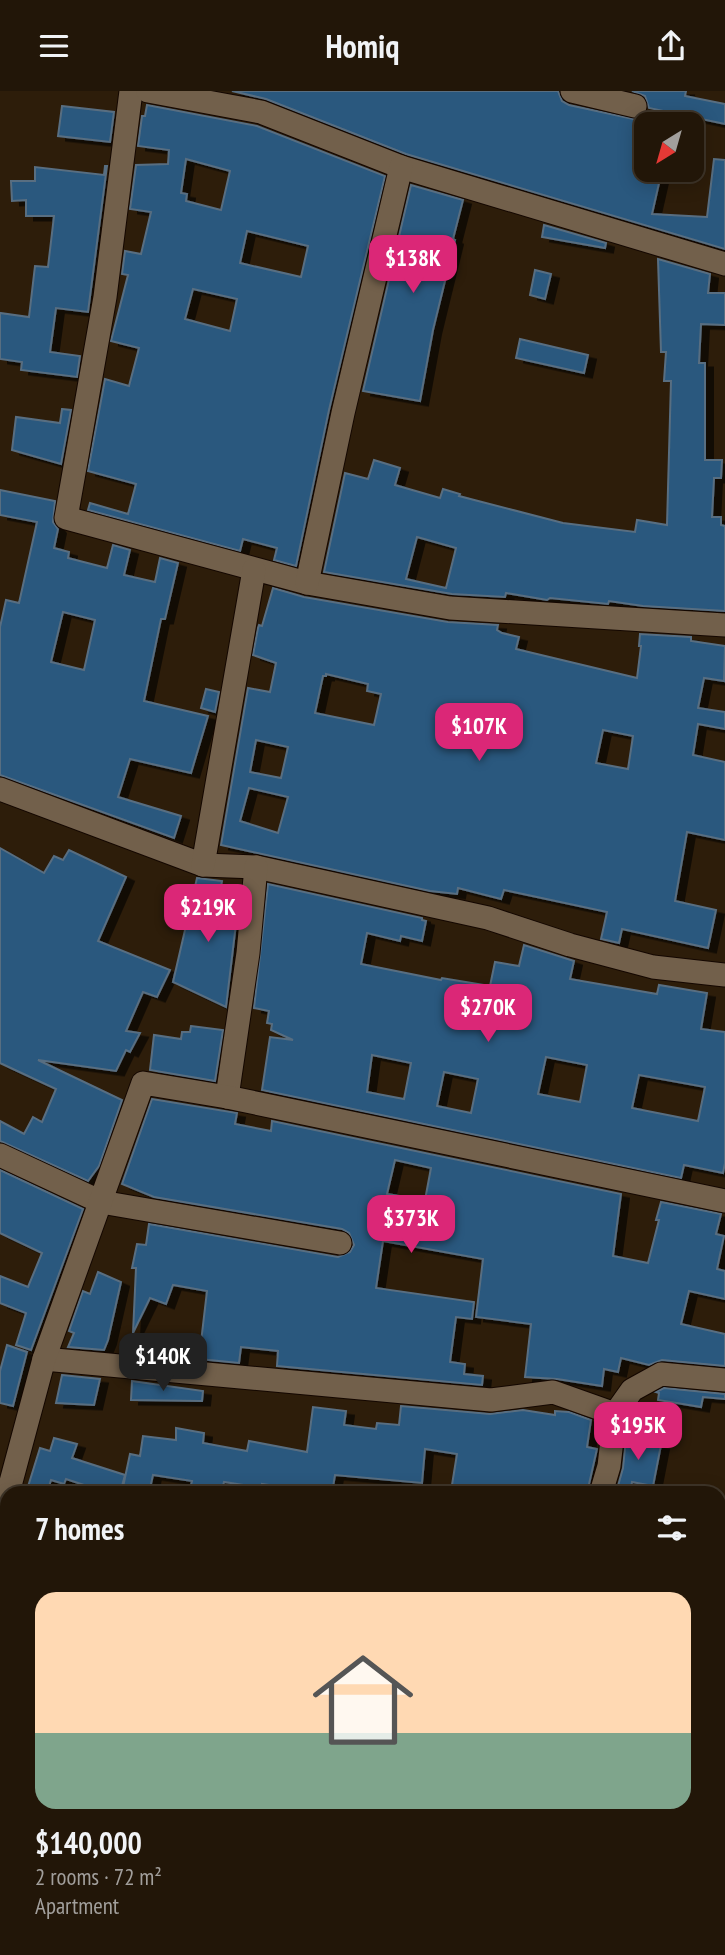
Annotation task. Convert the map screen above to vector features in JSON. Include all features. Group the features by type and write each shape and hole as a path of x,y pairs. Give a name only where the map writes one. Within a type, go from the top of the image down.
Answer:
{"street":[{"path":"131,91 105,296 66,519 307,583 450,608 725,625"},
{"path":"148,91 261,111 401,167 725,264"},
{"path":"572,91 635,106"},
{"path":"307,583 343,414 401,167"},
{"path":"203,865 254,570"},
{"path":"0,789 203,865 256,867 488,918 570,945 653,967 725,975"},
{"path":"227,1097 248,953 256,867"},
{"path":"9,1486 44,1359 143,1083 227,1097 725,1202"},
{"path":"0,1156 101,1202 340,1243"},
{"path":"44,1359 491,1400 553,1392 615,1414"},
{"path":"603,1486 609,1466 615,1414 632,1390 661,1374 725,1380"}],"building":[{"path":"232,91 558,91 562,101 569,105 634,119 634,182 659,182 652,214 707,217 714,159 725,160 725,249 406,154 266,99"},
{"path":"632,91 686,91 685,96 725,104 725,124 704,120 704,112 668,112 649,108 645,96"},
{"path":"147,105 257,126 385,176 329,410 296,566 274,560 277,548 243,539 240,551 88,510 90,503 128,514 136,484 88,471 105,379 129,386 139,348 111,341 128,275 122,274 125,251 141,254 151,212 130,209 136,165 168,164 169,150 138,146 142,116 145,116","holes":["186,159 230,171 221,210 186,201 187,194 181,193","247,231 308,246 301,277 240,263","193,289 237,299 230,331 185,319"]},
{"path":"62,106 114,112 110,142 58,136"},
{"path":"107,166 88,312 56,308 50,352 80,356 77,377 21,370 22,362 0,359 0,313 29,317 35,266 48,267 54,216 26,216 26,200 12,201 11,181 35,181 35,167 104,175"},
{"path":"411,185 463,200 433,330 420,401 363,391"},
{"path":"544,225 606,243 605,248 542,237"},
{"path":"658,259 710,274 708,293 725,293 725,325 701,324 699,363 705,363 705,460 722,460 721,478 714,478 712,517 721,517 721,525 725,526 725,611 609,601 608,604 550,598 547,600 506,593 505,597 452,594 324,572 345,473 368,479 374,460 400,468 395,485 440,498 443,489 460,494 459,496 563,523 635,532 637,520 667,525 671,381 664,381 666,352 661,352","holes":["417,537 456,548 446,588 406,579"]},
{"path":"535,270 551,274 545,299 530,295"},
{"path":"520,339 588,355 584,373 516,358"},
{"path":"62,409 71,410 61,464 12,450 16,417 60,423"},
{"path":"0,490 55,501 53,522 58,529 54,548 69,552 68,558 107,568 113,545 130,550 124,575 155,582 160,558 178,563 165,619 161,619 144,701 208,716 191,773 130,759 118,797 181,816 174,838 0,775 0,627 6,600 19,603 37,522 0,515","holes":["63,612 95,620 84,670 51,662"]},
{"path":"273,588 304,597 448,622 498,625 497,630 502,633 519,637 516,649 637,678 640,634 691,637 691,641 725,646 724,681 704,678 698,708 725,712 725,729 698,724 693,755 725,762 725,840 687,832 675,901 716,910 708,948 622,929 619,943 601,939 607,912 504,890 501,899 458,888 457,894 430,891 221,845 248,688 270,692 276,663 253,655 258,628 259,625 262,626","holes":["323,676 368,684 367,691 381,694 374,725 315,713","603,730 633,736 628,769 596,763","256,740 288,747 281,778 250,772","249,788 288,797 278,833 240,821"]},
{"path":"206,689 219,692 215,712 201,708"},
{"path":"0,848 44,873 54,856 63,860 69,850 126,877 98,941 170,970 157,997 143,992 126,1031 140,1033 130,1052 126,1050 116,1071 38,1060 122,1100 99,1166 88,1181 0,1141 0,1121 24,1134 33,1117 42,1122 56,1089 0,1063"},
{"path":"197,878 222,881 218,904 238,907 226,1007 173,982"},
{"path":"268,884 426,921 422,941 401,936 400,941 367,933 361,964 441,980 442,978 490,986 495,962 519,966 524,945 574,961 570,979 657,994 659,985 707,993 701,1029 725,1032 723,1173 684,1165 681,1178 262,1090 270,1037 293,1040 271,1030 272,1024 267,1023 269,1011 254,1008","holes":["372,1055 411,1063 404,1099 367,1092","546,1057 587,1065 580,1102 538,1094","444,1072 478,1079 471,1113 437,1106","639,1075 705,1087 698,1121 632,1108"]},
{"path":"191,1026 223,1030 215,1081 150,1070 154,1035 181,1039 182,1032 190,1032"},
{"path":"152,1099 237,1113 235,1124 271,1131 272,1121 621,1194 613,1256 648,1263 661,1202 721,1214 716,1234 724,1236 717,1269 725,1271 725,1299 689,1291 681,1324 725,1334 725,1366 662,1360 649,1365 621,1358 618,1372 604,1369 602,1386 525,1377 531,1324 476,1317 483,1259 383,1241 376,1288 474,1302 472,1319 456,1317 450,1362 465,1364 464,1374 483,1376 482,1385 277,1366 278,1351 241,1347 239,1363 199,1359 207,1291 173,1285 166,1304 150,1298 133,1333 136,1268 132,1268 137,1244 146,1245 149,1224 338,1257 350,1252 354,1245 349,1233 342,1229 154,1197 122,1184","holes":["395,1160 431,1168 425,1200 387,1194"]},
{"path":"0,1170 83,1209 31,1350 16,1345 26,1313 0,1303 0,1276 28,1287 42,1253 0,1233"},
{"path":"98,1272 121,1282 104,1350 68,1347 74,1333 69,1331 83,1291 90,1294"},
{"path":"7,1345 27,1352 13,1406 0,1403 0,1371"},
{"path":"62,1375 100,1379 94,1405 56,1403"},
{"path":"132,1381 203,1391 202,1401 131,1400"},
{"path":"664,1388 725,1394 725,1399 703,1397 701,1407 658,1400 659,1393 656,1392"},
{"path":"401,1406 490,1414 523,1410 555,1415 555,1411 569,1412 591,1420 587,1447 597,1449 589,1486 452,1485 457,1454 425,1449 422,1483 335,1475 333,1486 249,1486 224,1482 223,1486 191,1486 192,1481 153,1475 151,1486 123,1486 130,1454 140,1456 143,1436 176,1440 176,1428 204,1433 203,1443 247,1451 249,1441 307,1452 313,1407 346,1411 344,1425 376,1429 377,1423 399,1425"},
{"path":"627,1428 643,1431 641,1441 661,1445 653,1486 632,1482 631,1486 618,1486 623,1468"},
{"path":"54,1438 77,1444 72,1458 125,1475 122,1486 87,1486 66,1479 64,1484 51,1480 49,1486 28,1486 40,1448 50,1451"}]}
